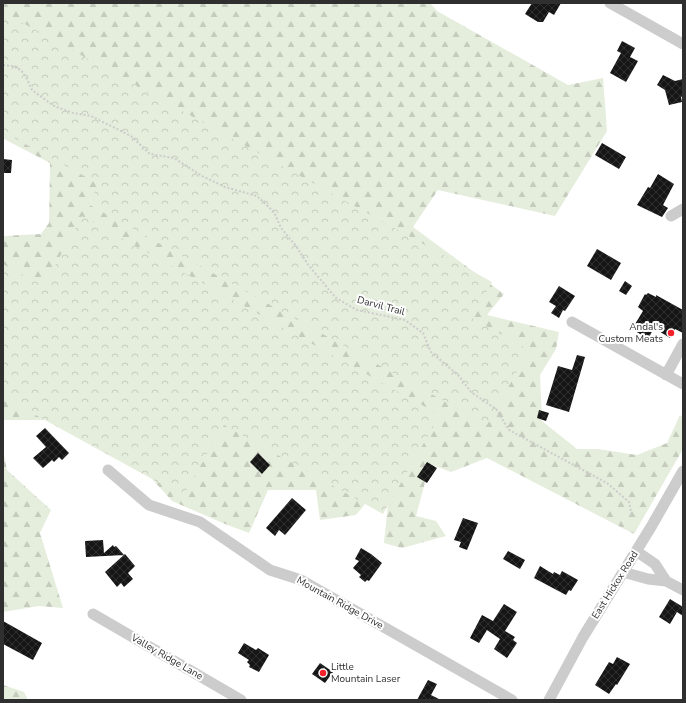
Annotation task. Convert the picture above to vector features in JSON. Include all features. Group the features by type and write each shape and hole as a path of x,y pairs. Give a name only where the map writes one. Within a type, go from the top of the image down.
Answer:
{"street":[{"path":"610,3 683,44"},
{"path":"671,216 683,209"},
{"path":"572,322 683,384"},
{"path":"666,375 683,344"},
{"name":"Mountain Ridge Drive","path":"108,470 149,505 200,522 270,570 301,580 512,700"},
{"name":"East Hickox Road","path":"549,700 583,637 683,471"},
{"path":"636,551 655,564 666,581"},
{"path":"623,572 648,579 666,581 683,590"},
{"name":"Valley Ridge Lane","path":"93,614 241,700"}],"path":[{"name":"Darvil Trail","path":"3,66 12,66 21,70 32,90 54,106 66,111 91,116 131,136 150,154 174,158 202,176 225,187 257,196 274,212 281,228 296,246 309,266 336,298 358,310 405,320 423,333 431,352 459,376 471,392 496,410 509,430 607,483 629,502 632,517"}],"green space":[{"path":"3,3 430,3 437,11 568,85 603,78 607,131 555,216 438,190 413,227 504,294 487,315 559,332 556,349 540,375 542,421 577,449 598,449 637,455 667,443 680,415 683,418 683,449 634,534 487,458 451,472 430,464 416,516 436,521 446,536 402,548 384,543 389,494 373,494 356,515 320,520 316,490 268,490 249,533 172,501 142,468 46,420 3,420 3,236 41,234 49,223 50,163 4,139 3,142"},
{"path":"3,12 492,282 472,318 529,350 487,425 88,204 99,184 3,132"},
{"path":"82,216 440,415 383,514 224,425 183,496 3,397 3,264 44,286"},
{"path":"3,450 7,470 51,510 40,533 63,608 39,606 3,612"},
{"path":"3,685 24,692 28,700 3,700"}],"building":[{"path":"532,3 561,3 554,15 549,12 543,22 538,22 525,14"},
{"path":"622,41 635,48 630,57 638,61 626,82 610,73 621,53 617,51"},
{"path":"663,75 675,81 683,79 683,96 681,97 682,102 669,105 665,90 657,85"},
{"path":"602,143 626,157 619,169 595,155"},
{"path":"3,159 12,160 11,173 3,173"},
{"path":"658,174 674,184 663,205 668,208 662,217 637,205 648,187 650,188"},
{"path":"597,249 621,263 611,280 587,266"},
{"path":"625,281 632,286 626,295 619,291"},
{"path":"559,286 575,296 565,311 563,310 559,318 551,313 556,306 549,302"},
{"path":"648,293 656,297 656,295 683,310 683,333 675,329 670,338 654,328 648,339 632,329 643,311 638,307 645,294 646,295"},
{"path":"577,355 585,357 569,412 546,405 558,366 572,370"},
{"path":"539,410 549,413 546,421 537,418"},
{"path":"45,428 69,453 62,460 59,457 54,462 52,460 43,468 33,458 46,447 36,436"},
{"path":"258,453 270,465 262,474 250,462"},
{"path":"427,462 437,468 427,483 417,477"},
{"path":"292,498 306,510 285,535 279,530 275,536 266,528"},
{"path":"463,518 478,523 467,550 459,547 461,542 454,540"},
{"path":"103,540 104,553 113,545 114,547 116,546 124,555 86,557 85,541"},
{"path":"361,548 382,563 369,581 367,580 365,582 359,577 361,575 353,568 359,561 355,559"},
{"path":"508,551 525,560 520,569 503,559"},
{"path":"125,554 135,566 128,573 133,579 124,587 121,583 117,587 105,572"},
{"path":"540,566 553,574 554,572 560,575 562,571 578,580 571,591 569,590 566,595 534,578"},
{"path":"670,599 683,607 683,616 677,612 670,624 659,617"},
{"path":"504,604 517,612 505,631 515,637 513,640 517,643 507,658 494,649 500,639 487,630 479,643 470,638 482,615 493,621"},
{"path":"3,621 42,643 33,660 3,644"},
{"path":"244,643 256,650 258,648 269,655 259,672 249,667 250,665 247,662 249,660 238,653"},
{"path":"617,657 630,664 617,685 616,684 609,694 595,685 609,662 613,664"},
{"name":"Little Mountain Laser","path":"320,663 333,672 325,683 312,674"},
{"path":"428,680 437,684 431,695 441,700 417,700"}],"place":[{"name":"Andal's Custom Meats","path":"671,333"},
{"name":"Little Mountain Laser","path":"323,673"}]}
